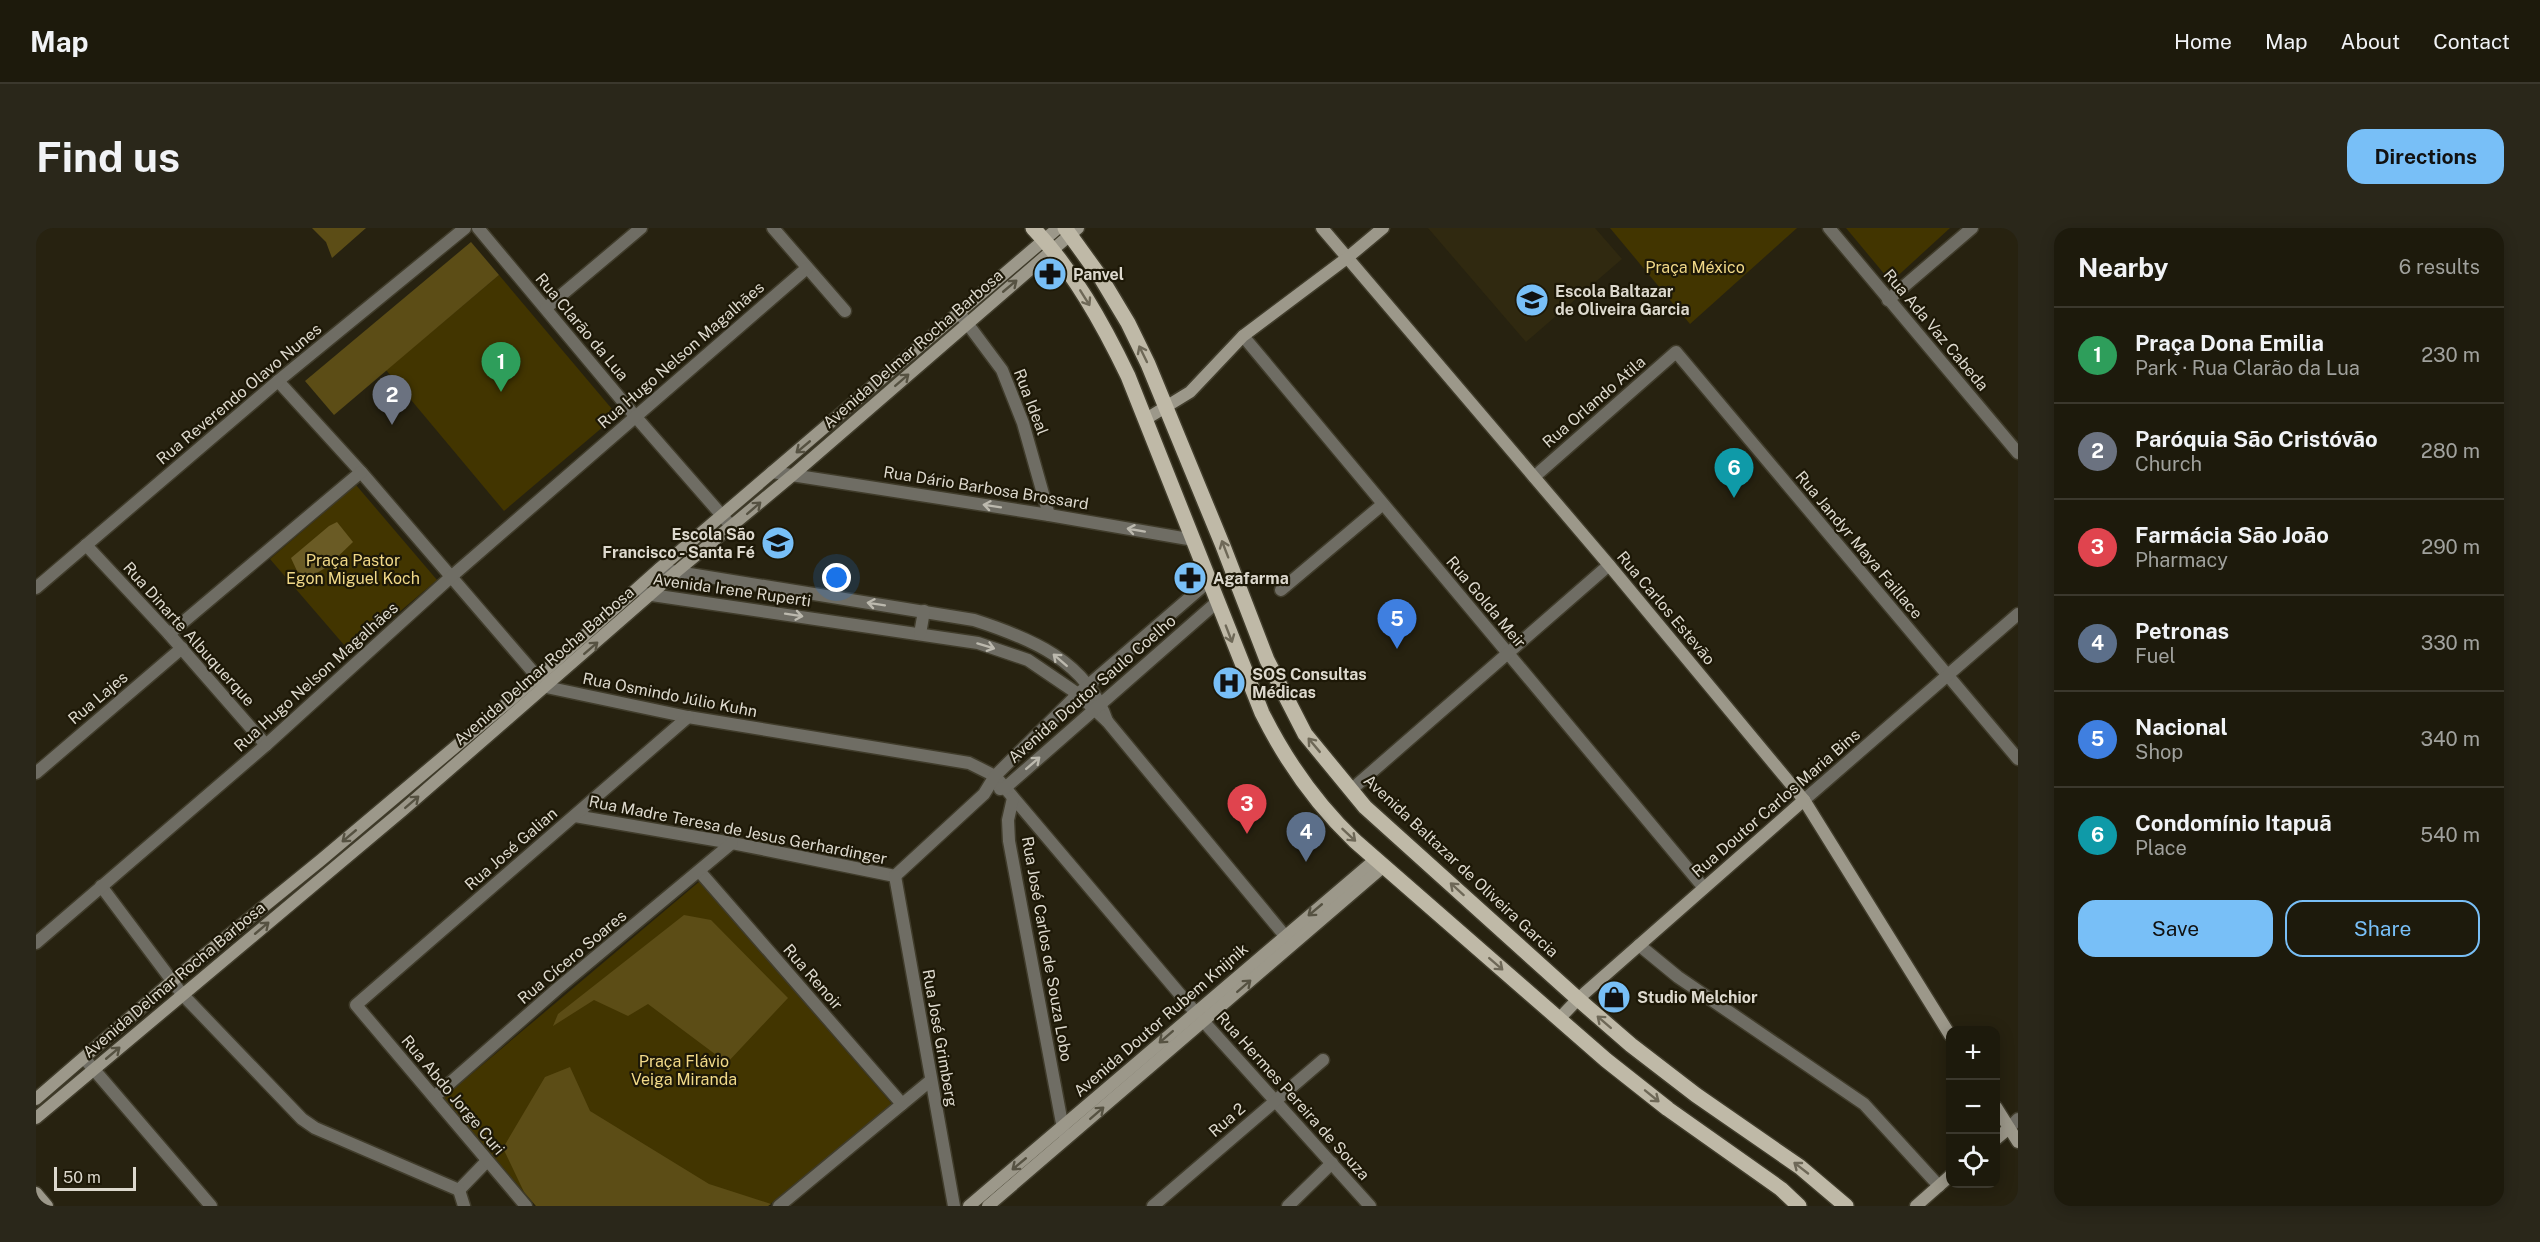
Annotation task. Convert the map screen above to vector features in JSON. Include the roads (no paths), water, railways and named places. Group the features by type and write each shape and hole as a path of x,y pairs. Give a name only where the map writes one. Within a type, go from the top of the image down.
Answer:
{"main road":[{"path":"1033,228 1049,245 1110,339 1146,419 1245,675 1278,745 1317,801 1336,823 1559,1019 1668,1109 1781,1189 1799,1206"},
{"name":"Avenida Baltazar de Oliveira Garcia","path":"1068,230 1128,323 1168,407 1267,660 1305,734 1365,807 1578,999 1659,1067 1800,1167 1846,1206"}],"street":[{"name":"Rua Reverendo Olavo Nunes","path":"36,588 278,381 465,228"},
{"name":"Rua Clarão da Lua","path":"478,228 635,416 732,527"},
{"path":"546,308 641,228"},
{"path":"773,228 845,311"},
{"name":"Rua Carlos Estevão","path":"1322,228 1609,565 1804,801 1946,1029"},
{"path":"1146,419 1190,392 1243,336 1383,228"},
{"name":"Rua Ada Vaz Cabeda","path":"1829,228 2018,453"},
{"path":"1888,300 1972,228"},
{"name":"Avenida Delmar Rocha Barbosa","path":"36,1099 171,982 321,860 538,676 772,472 1068,230"},
{"name":"Rua Hugo Nelson Magalhães","path":"36,943 266,746 452,576 807,268"},
{"name":"Avenida Delmar Rocha Barbosa","path":"36,1118 794,474 963,318"},
{"name":"Rua Ideal","path":"963,318 1002,370 1023,423 1049,515"},
{"name":"Rua Golda Meir","path":"1243,336 1704,888"},
{"name":"Rua Orlando Atila","path":"1534,477 1676,352"},
{"name":"Rua Jandyr Maya Faillace","path":"1676,352 2018,759"},
{"path":"278,381 361,472 546,687"},
{"path":"169,634 361,472"},
{"name":"Rua Dário Barbosa Brossard","path":"772,472 1194,540"},
{"path":"1281,590 1383,504"},
{"name":"Rua Dinarte Albuquerque","path":"86,545 182,648 266,746"},
{"path":"1351,790 1609,565"},
{"name":"Avenida Irene Ruperti","path":"659,569 974,620 1031,640 1049,650 1088,685 1097,706"},
{"name":"Avenida Doutor Saulo Coelho","path":"895,876 984,794 995,776 1078,694 1209,581"},
{"path":"765,610 767,587"},
{"name":"Avenida Irene Ruperti","path":"632,593 765,610 978,643 1028,660 1097,706"},
{"name":"Avenida Doutor Saulo Coelho","path":"984,794 1009,793 1097,706 1217,602"},
{"path":"920,634 924,611"},
{"name":"Rua Doutor Carlos Maria Bins","path":"1559,1019 1639,945 2018,614"},
{"name":"Rua Lajes","path":"36,773 182,648"},
{"name":"Rua Osmindo Júlio Kuhn","path":"546,687 688,717 969,763 995,776 1009,793"},
{"path":"1097,706 1289,940"},
{"name":"Rua José Galian","path":"356,1005 688,717"},
{"name":"Rua Hermes Pereira de Souza","path":"1009,793 1200,1016 1370,1206"},
{"name":"Rua José Carlos de Souza Lobo","path":"1009,793 1009,841 1065,1141"},
{"name":"Rua Madre Teresa de Jesus Gerhardinger","path":"575,816 732,843 895,876"},
{"name":"Rua Cícero Soares","path":"434,1097 557,989 732,843"},
{"name":"Avenida Doutor Rubem Knijnik","path":"969,1206 1062,1126 1200,1016 1380,862"},
{"name":"Rua Renoir","path":"700,872 902,1104"},
{"name":"Rua José Grimberg","path":"895,876 954,1206"},
{"path":"101,886 171,982 302,1119 315,1128 459,1190 464,1206"},
{"path":"1639,945 1678,977 1864,1104 1939,1186"},
{"name":"Rua Abdo Jorge Curi","path":"356,1005 526,1206"},
{"name":"Avenida Doutor Rubem Knijnik","path":"988,1206 1065,1141 1200,1016"},
{"path":"84,1058 211,1206"},
{"name":"Rua 2","path":"1153,1206 1323,1060"},
{"path":"779,1206 930,1081"},
{"path":"2000,1111 2013,1123 2018,1142"},
{"path":"2000,1135 2013,1123"},
{"path":"459,1190 487,1161"},
{"path":"1288,1206 1332,1163"},
{"path":"1916,1206 1946,1180"},
{"path":"36,1193 47,1206"}],"place":[{"name":"Panvel","path":"1050,274"},
{"name":"Escola Baltazar de Oliveira Garcia","path":"1532,300"},
{"name":"Praça Dona Emilia","path":"501,392"},
{"name":"Paróquia São Cristóvão","path":"392,425"},
{"name":"Condomínio Itapuã","path":"1734,498"},
{"name":"Escola São Francisco - Santa Fé","path":"778,543"},
{"name":"Agafarma","path":"1190,578"},
{"name":"Nacional","path":"1397,649"},
{"name":"SOS Consultas Médicas","path":"1229,683"},
{"name":"Farmácia São João","path":"1247,834"},
{"name":"Petronas","path":"1306,862"},
{"name":"Studio Melchior","path":"1614,997"}],"park label":[{"name":"Praça México","path":"1695,267"},
{"name":"Praça Pastor Egon Miguel Koch","path":"353,569"},
{"name":"Praça Flávio Veiga Miranda","path":"684,1070"}]}
